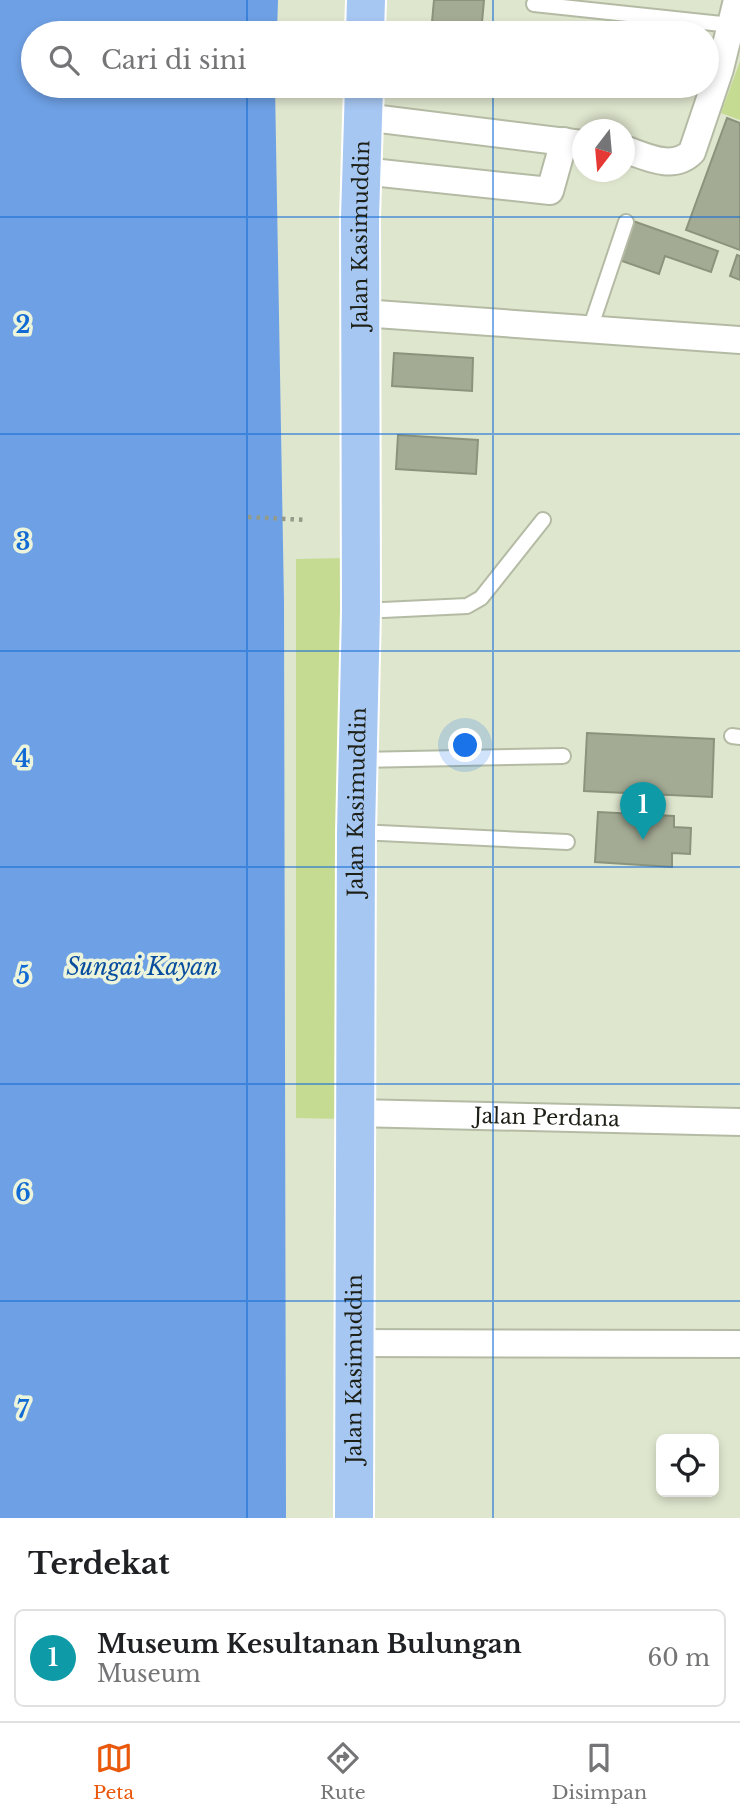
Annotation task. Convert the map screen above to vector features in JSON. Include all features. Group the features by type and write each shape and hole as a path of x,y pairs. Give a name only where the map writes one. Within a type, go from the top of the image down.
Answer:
{"main road":[{"path":"365,21 366,0"},
{"name":"Jalan Kasimuddin","path":"354,1518 356,832 361,611 364,101"}],"street":[{"path":"719,67 734,12"},
{"path":"635,152 674,163 692,152 711,98"},
{"path":"364,101 572,142"},
{"path":"362,171 550,191 572,144"},
{"path":"362,313 740,340"},
{"name":"Jalan Perdana","path":"355,1113 740,1122"},
{"path":"353,1343 740,1343"}],"lane":[{"path":"534,4 734,12"},
{"path":"590,329 626,222"},
{"path":"361,611 467,606 481,598 543,520"},
{"path":"358,760 563,756"},
{"path":"356,832 567,842"}],"path":[{"path":"248,517 307,520"}],"green space":[{"path":"740,61 740,120 721,113"},
{"path":"348,558 341,1119 296,1118 296,559"}],"water":[{"name":"Sungai Kayan","path":"0,0 278,0 277,21 21,21 21,98 275,98 284,602 286,1518 0,1518"}],"building":[{"path":"434,0 484,0 482,21 432,21"},
{"path":"727,118 740,123 740,250 686,230"},
{"path":"633,221 718,251 711,272 665,256 659,274 619,260"},
{"path":"737,255 740,256 740,280 730,276"},
{"path":"394,353 473,358 472,391 392,386"},
{"path":"398,435 478,440 476,474 396,469"},
{"path":"587,733 714,739 712,797 584,791"},
{"path":"598,812 674,816 674,827 691,828 690,854 672,853 672,867 595,862"}],"place":[{"name":"Museum Kesultanan Bulungan","path":"643,840"}]}
